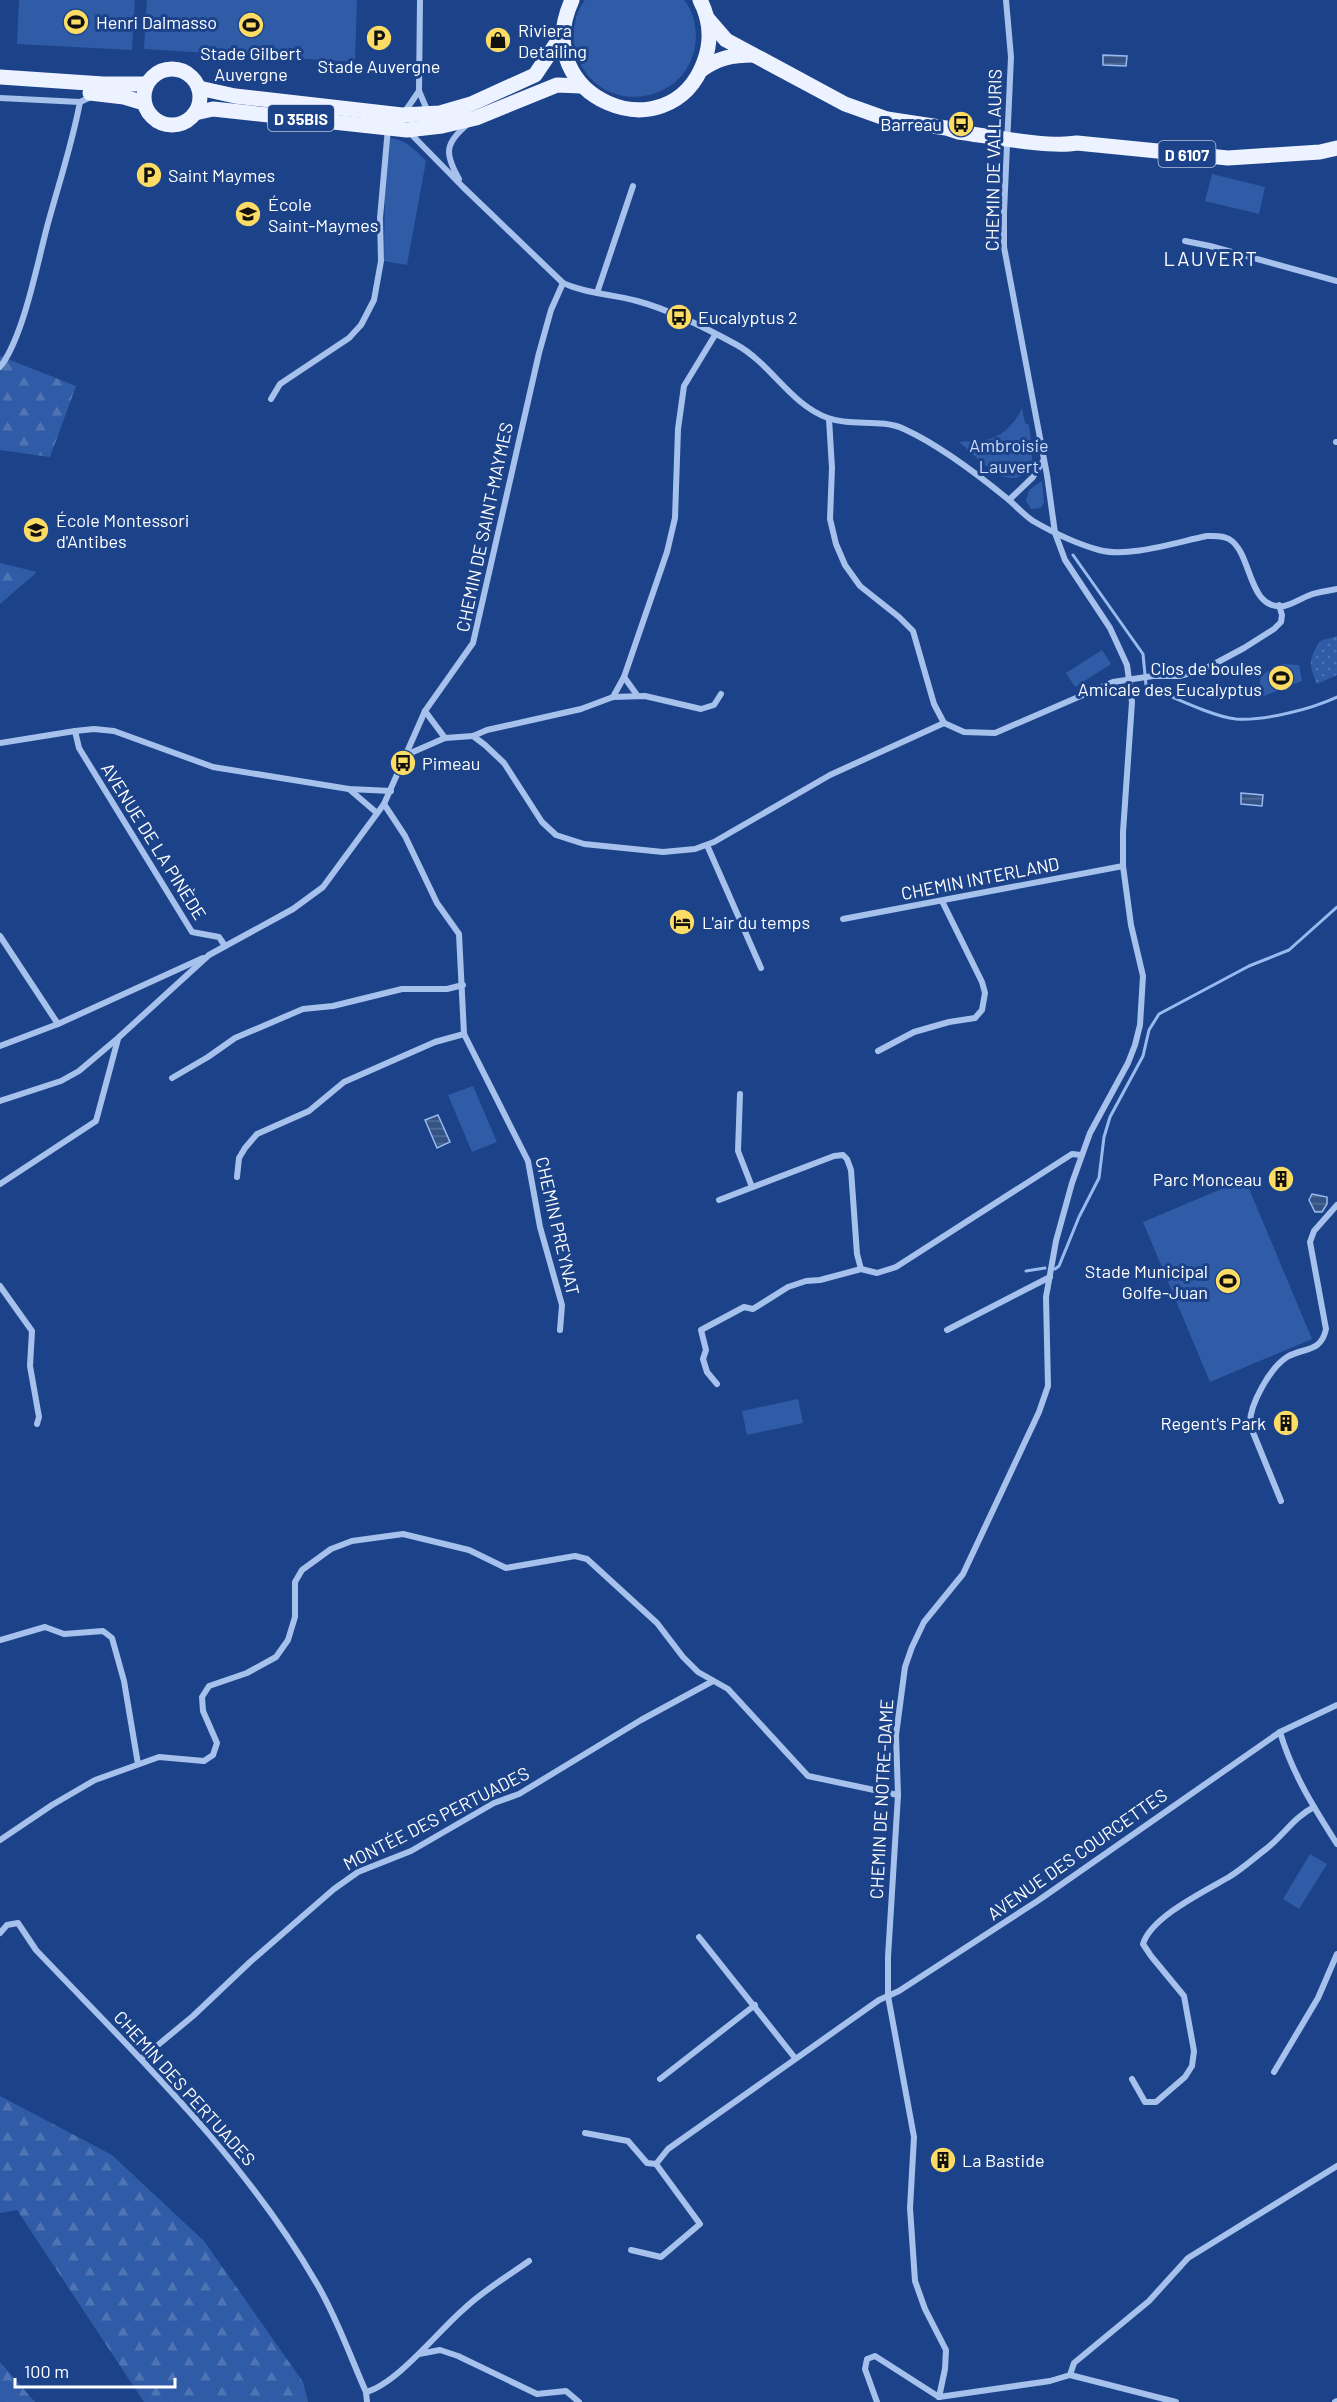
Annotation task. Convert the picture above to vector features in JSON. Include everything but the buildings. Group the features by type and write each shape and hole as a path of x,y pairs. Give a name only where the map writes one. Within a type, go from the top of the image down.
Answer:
{"main road":[{"path":"572,0 566,11 562,35 567,62 581,86 596,98 626,109 651,108 679,96 692,84 708,53 710,35 700,0"},
{"name":"D 6107","path":"707,18 726,40 845,104 887,120 946,128 958,132 1008,133 1067,145 1077,143 1228,158 1320,152 1337,148"},
{"name":"D 35BIS","path":"199,88 235,96 402,115 429,114 471,104 535,75 562,35"},
{"path":"701,70 716,59 753,55"},
{"path":"169,68 187,73 199,88 199,105 195,113 180,124 162,124 147,112 144,103 146,84 152,76 169,68"},
{"path":"0,77 103,84 146,84"},
{"name":"D 35BIS","path":"195,113 213,109 407,130 442,126 476,118 557,85 581,86"},
{"path":"0,88 102,93 144,103"},
{"name":"D 6107","path":"1297,152 1337,137"}],"street":[{"path":"420,0 419,91 429,114"},
{"name":"CHEMIN DE VALLAURIS","path":"1006,0 1011,57 1004,247 1042,461 1047,475 1055,533 1065,560 1122,650 1129,678 1132,702 1122,832 1123,866"},
{"path":"402,115 419,91"},
{"path":"0,99 80,102 102,93"},
{"path":"0,367 9,356 20,325 80,102"},
{"path":"463,188 448,152 450,142 455,135 476,118"},
{"path":"271,399 280,384 349,338 361,325 374,300 381,261 380,218 388,128"},
{"path":"407,130 463,188 563,283 579,290 638,301 716,335 749,353 812,411 829,419 902,428 927,442 1010,500 1031,519 1055,533 1102,551 1120,552 1207,536 1219,536 1236,544 1258,593 1269,602 1284,606 1312,594 1337,589"},
{"path":"597,293 633,186"},
{"path":"1185,241 1337,281"},
{"name":"CHEMIN DE SAINT-MAYMES","path":"0,1101 61,1081 79,1071 208,955 293,909 323,887 384,804 425,711 473,643 539,353 551,310 563,283"},
{"path":"613,697 624,677 668,552 675,518 678,429 684,386 716,335"},
{"path":"829,419 832,468 830,519 836,544 845,566 860,586 913,631 934,704 944,723 964,732 995,733 1113,682 1129,678 1179,676 1203,670 1274,629 1281,622 1282,615 1279,605"},
{"path":"1010,500 1032,477 1042,461"},
{"path":"624,677 637,695"},
{"path":"406,754 445,738 472,736 487,730 581,709 613,697 637,695 701,709 714,705 721,694"},
{"path":"425,711 445,738"},
{"path":"472,736 504,763 542,822 556,835 584,844 663,852 695,849 707,845 830,775 944,723"},
{"path":"0,743 75,731 94,729 114,731 213,767 349,789 391,791"},
{"name":"AVENUE DE LA PINÈDE","path":"75,731 79,748 192,932 219,937 225,946"},
{"path":"349,789 377,813"},
{"name":"CHEMIN PREYNAT","path":"384,804 405,836 437,903 459,934 464,1034 528,1161 540,1227 562,1305 560,1330"},
{"path":"707,845 761,968"},
{"name":"CHEMIN INTERLAND","path":"843,919 1123,866"},
{"name":"CHEMIN DE NOTRE-DAME","path":"939,2397 945,2369 946,2350 925,2309 915,2282 910,2208 914,2137 888,1996 888,1957 898,1794 896,1735 905,1667 924,1622 963,1574 1039,1412 1048,1386 1046,1297 1056,1241 1081,1155 1090,1133 1128,1063 1140,1025 1143,976 1131,925 1123,866"},
{"path":"878,1051 914,1032 949,1022 975,1018 982,1010 985,993 982,981 942,901"},
{"path":"0,936 58,1024"},
{"path":"0,1046 58,1024 208,955"},
{"path":"172,1078 235,1038 303,1009 333,1006 402,989 447,989 462,985"},
{"path":"237,1177 239,1158 244,1148 257,1134 309,1111 344,1082 435,1042 464,1034"},
{"path":"0,1184 96,1121 118,1038"},
{"path":"740,1094 738,1150 752,1187"},
{"path":"717,1384 707,1372 703,1359 706,1350 701,1330 744,1307 753,1309 788,1287 861,1269 877,1273 896,1267 1072,1154 1081,1155"},
{"path":"719,1200 834,1156 843,1155 851,1170 861,1269"},
{"path":"1281,1501 1250,1425 1249,1414 1276,1367 1288,1357 1317,1346 1324,1340 1326,1329 1310,1242 1314,1231 1337,1205"},
{"path":"947,1330 1050,1276"},
{"path":"0,1286 32,1331 30,1366 39,1417 37,1424"},
{"path":"0,1840 52,1805 96,1780 159,1757 204,1761 213,1755 217,1743 203,1711 202,1697 209,1686 247,1673 276,1658 288,1640 293,1624 295,1582 302,1569 331,1549 352,1541 403,1534 469,1550 506,1568 575,1556 586,1559 657,1623 683,1657 698,1672 728,1689 808,1776 898,1794"},
{"path":"0,1640 45,1627 64,1634 103,1631 112,1638 124,1681 138,1764"},
{"name":"MONTÉE DES PERTUADES","path":"141,2059 193,2016 250,1962 334,1889 358,1872 411,1851 494,1803 519,1794 641,1720 713,1681"},
{"name":"AVENUE DES COURCETTES","path":"656,2164 668,2150 879,2000 1039,1900 1280,1732 1337,1705"},
{"path":"1280,1732 1287,1758 1337,1844"},
{"path":"1132,2079 1145,2102 1156,2102 1185,2078 1192,2067 1194,2051 1184,1996 1143,1944 1146,1936 1179,1908 1229,1876 1269,1846 1300,1814 1314,1807"},
{"name":"CHEMIN DES PERTUADES","path":"0,1933 7,1924 18,1923 36,1950 220,2144 298,2252 319,2287 366,2392 367,2402"},
{"path":"699,1937 795,2058"},
{"path":"1274,2072 1318,1998 1337,1954"},
{"path":"660,2079 755,2005"},
{"path":"585,2133 628,2141 647,2163 656,2164 700,2224 661,2257 631,2250"},
{"path":"1070,2375 1074,2363 1149,2301 1188,2258 1337,2166"},
{"path":"366,2392 377,2389 418,2354 465,2307 529,2260"},
{"path":"418,2354 440,2350 458,2356 537,2394 566,2391 579,2402"},
{"path":"877,2402 865,2368 867,2359 875,2356 939,2397 1050,2381 1070,2375 1176,2402"}],"green space":[{"name":"Henri Dalmasso","path":"19,0 135,0 132,50 17,44"},
{"name":"Stade Gilbert Auvergne","path":"147,0 357,0 355,62 144,49"},
{"path":"585,0 684,0 693,18 696,38 690,61 678,79 661,91 642,96 621,95 602,88 586,74 574,45 576,18"},
{"path":"390,138 406,143 426,161 407,265 384,261 385,186"},
{"path":"1212,174 1265,187 1259,214 1205,201"},
{"path":"0,356 76,386 50,457 0,450"},
{"name":"Ambroisie Lauvert","path":"1022,408 1025,423 1029,425 1032,455 1029,469 1021,476 1011,478 1001,476 959,442 986,440 999,435 1015,421"},
{"path":"1042,481 1044,502 1041,508 1031,509 1026,501 1029,490"},
{"path":"0,563 37,572 0,604"},
{"path":"1337,636 1337,675 1317,684 1311,666 1314,652 1320,641"},
{"path":"1102,650 1111,664 1075,687 1066,673"},
{"name":"Clos de boules Amicale des Eucalyptus","path":"1283,664 1299,665 1302,681 1264,696 1258,696 1261,675"},
{"path":"473,1086 497,1142 472,1152 448,1095"},
{"name":"Stade Municipal Golfe-Juan","path":"1245,1179 1312,1339 1210,1382 1143,1222"},
{"path":"798,1399 803,1423 747,1435 742,1411"},
{"path":"1310,1854 1327,1864 1299,1909 1283,1899"},
{"path":"0,2096 112,2155 204,2241 303,2382 308,2402 144,2402 17,2210 0,2213"},
{"path":"0,2362 35,2402 0,2402"}],"shaded area":[{"path":"1103,55 1127,56 1126,66 1103,65"},
{"path":"1241,793 1263,795 1262,806 1241,804"},
{"path":"438,1115 450,1142 437,1148 425,1120"},
{"path":"1312,1194 1327,1197 1327,1204 1322,1212 1315,1212 1309,1200"}],"waterway":[{"path":"1073,555 1143,654 1146,685 1207,711 1236,719 1288,713 1337,697"},
{"path":"1055,1269 1059,1266 1079,1217 1099,1178 1104,1137 1110,1117 1143,1056 1149,1030 1159,1014 1249,966 1289,950 1337,907"},
{"path":"1026,1271 1045,1268"}],"place":[{"name":"Henri Dalmasso","path":"76,22"},
{"name":"Stade Gilbert Auvergne","path":"251,25"},
{"name":"Stade Auvergne","path":"379,38"},
{"name":"Riviera Detailing","path":"498,40"},
{"name":"Barreau","path":"961,124"},
{"name":"Saint Maymes","path":"149,175"},
{"name":"École Saint-Maymes","path":"248,214"},
{"name":"Eucalyptus 2","path":"679,317"},
{"name":"École Montessori d'Antibes","path":"36,530"},
{"name":"Clos de boules Amicale des Eucalyptus","path":"1281,678"},
{"name":"Pimeau","path":"403,763"},
{"name":"L'air du temps","path":"682,922"},
{"name":"Parc Monceau","path":"1281,1179"},
{"name":"Stade Municipal Golfe-Juan","path":"1228,1281"},
{"name":"Regent's Park","path":"1286,1423"},
{"name":"La Bastide","path":"943,2160"}],"district":[{"name":"LAUVERT","path":"1211,258"}]}
